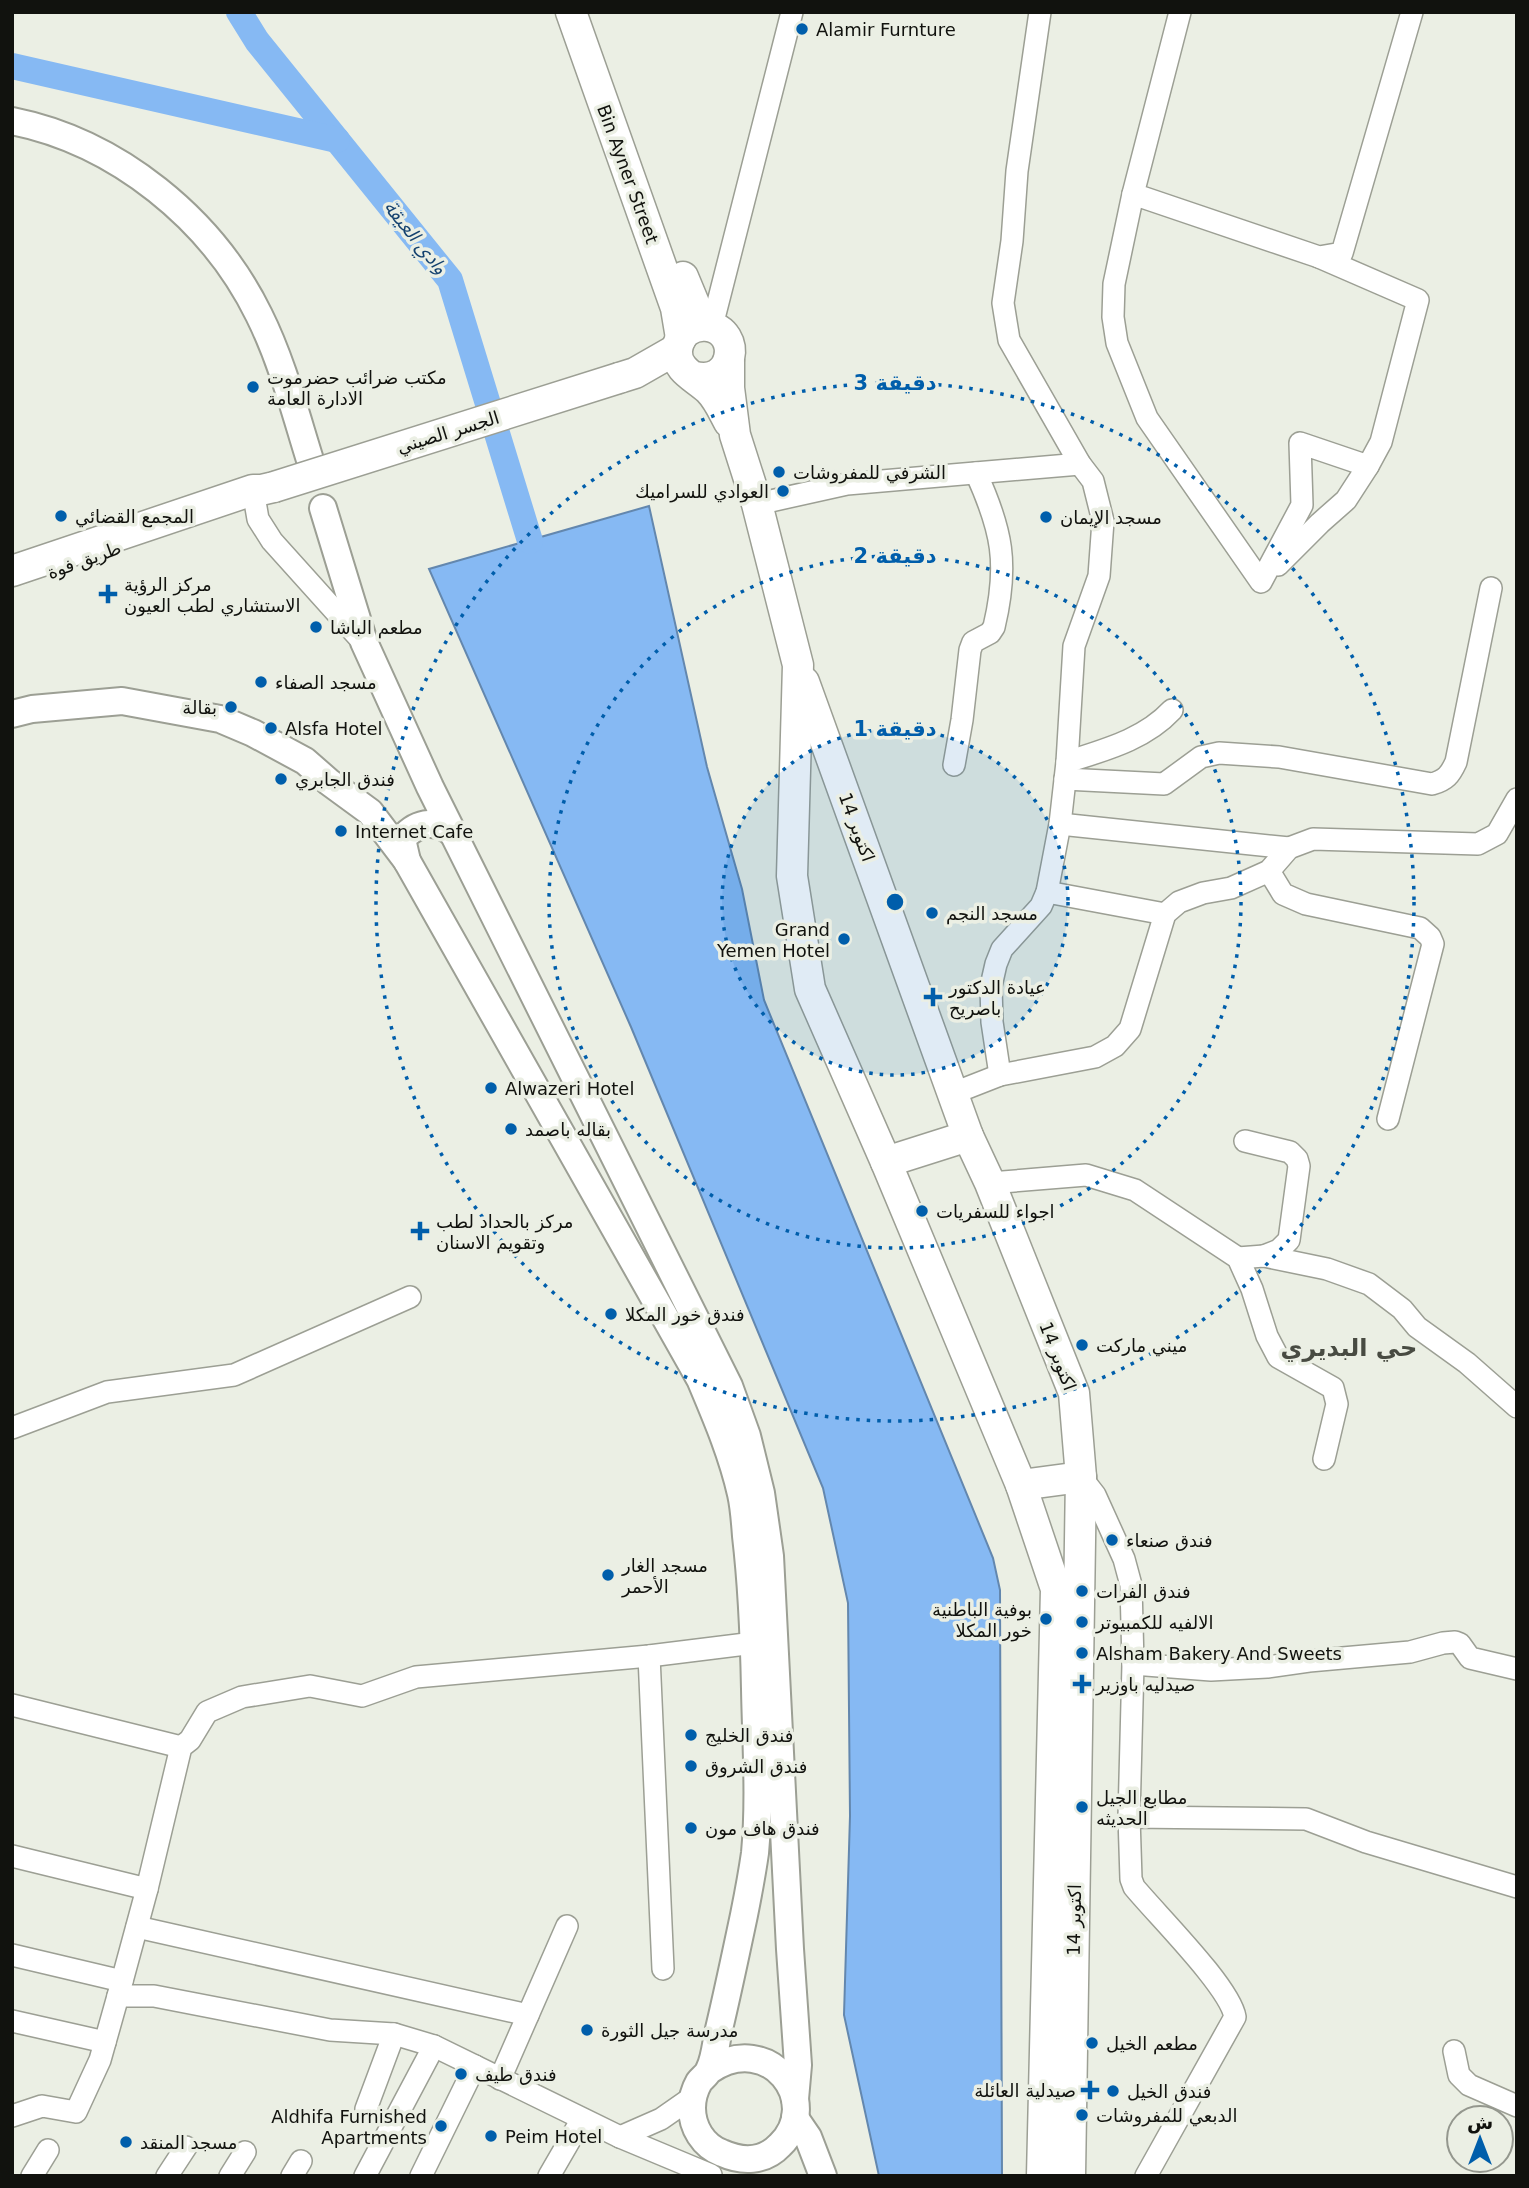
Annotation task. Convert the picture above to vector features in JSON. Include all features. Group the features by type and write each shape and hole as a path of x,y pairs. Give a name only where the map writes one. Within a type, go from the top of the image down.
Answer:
{"highway":[{"name":"Bin Ayner Street","path":"571,12 692,348"},
{"name":"Bin Ayner Street","path":"583,12 676,260 692,348"},
{"path":"735,435 729,388 730,353 726,336 692,348 709,390 719,403 735,435 757,504 798,665 792,876 810,989 886,1162 1021,1485 1056,1589 1042,2176"},
{"name":"الجسر الصيني","path":"261,491 627,376 692,348 709,378 717,375 729,362"},
{"name":"طريق فوة","path":"12,571 261,491"},
{"name":"طريق فوة","path":"12,584 261,491"},
{"name":"14 اكتوبر","path":"798,665 968,1136 990,1183 1073,1393 1081,1476 1070,2176"},
{"path":"886,1162 968,1136"},
{"path":"1021,1485 1081,1476"}],"main road":[{"path":"12,121 39,127 85,145 128,169 168,198 203,233 234,272 259,314 278,359 310,460"},
{"path":"323,508 364,642 430,787 729,1386 747,1436 761,1493 770,1556 798,2065 795,2109 789,2133 780,2146 752,2160 736,2159 712,2167 693,2119 694,2096 699,2082 710,2070 721,2062 734,2058 761,2060 784,2075 791,2087 795,2109 823,2176"},
{"path":"12,715 32,709 122,701 220,719 305,761 328,782 370,812 407,861 700,1379 725,1438 741,1495 750,1568 754,1643 757,1820 754,1854 730,1982 710,2070"},
{"path":"370,812 407,820 426,807 430,787"},
{"path":"407,861 402,839 418,825 439,824 456,836"}],"street":[{"path":"692,348 792,12"},
{"path":"1000,1075 992,1022 991,986 1002,949 1041,906 1047,892 1060,824 1066,771 1073,646 1099,576 1103,521 1093,481 1080,464 1009,340 1003,303 1012,241 1017,171 1040,12"},
{"path":"1180,12 1133,194 1114,284 1113,317 1117,343 1147,418 1261,582"},
{"path":"1319,257 1342,253 1412,12"},
{"path":"1133,194 1319,257 1419,300 1381,442 1368,466 1346,500 1261,582"},
{"path":"1261,582 1302,505 1300,443 1368,466"},
{"path":"757,504 847,484 1080,464"},
{"path":"954,765 970,650 973,642 990,633 994,627 1002,571 1000,539 992,509 976,473"},
{"path":"261,491 258,519 272,541 364,642"},
{"path":"1066,771 1164,784 1201,757 1219,753 1279,757 1432,784 1444,780 1457,762 1491,588"},
{"path":"1066,771 1160,723 1172,710"},
{"path":"1060,824 1289,848 1313,839 1478,844 1497,834 1517,799"},
{"path":"954,1093 1000,1075 1094,1057 1115,1046 1130,1029 1166,914 1179,902 1231,888 1269,871 1289,848"},
{"path":"1269,871 1283,894 1306,904 1420,928 1430,937 1433,944 1388,1119"},
{"path":"1047,892 1166,914"},
{"path":"1238,1258 1279,1250 1289,1240 1299,1166 1297,1158 1290,1152 1245,1141"},
{"path":"990,1183 1092,1176 1135,1190 1238,1258 1252,1289 1267,1336 1278,1357 1333,1388 1337,1404 1324,1459"},
{"path":"1264,1255 1327,1269 1368,1284 1402,1309 1417,1327 1466,1363 1517,1407"},
{"path":"12,1428 107,1392 234,1375 410,1297"},
{"path":"1081,1476 1095,1495 1124,1559 1131,1585 1131,1879 1134,1887 1219,1986 1234,2007 1235,2017 1146,2176"},
{"path":"1133,1664 1211,1670 1267,1667 1410,1652 1455,1642 1460,1644 1469,1658 1517,1669"},
{"path":"12,2116 42,2106 76,2112 100,2060 147,1889 181,1747 190,1740 207,1712 242,1697 310,1686 362,1696 416,1677 649,1656 754,1643"},
{"path":"649,1656 663,1969"},
{"path":"12,1705 181,1747"},
{"path":"1129,1817 1306,1819 1366,1842 1517,1887"},
{"path":"12,1856 147,1889"},
{"path":"500,2079 567,1926"},
{"path":"137,1927 528,2015"},
{"path":"12,1955 154,1996 330,2030 394,2034 434,2046 620,2137 712,2167"},
{"path":"12,2021 105,2042"},
{"path":"366,2109 394,2034"},
{"path":"365,2176 434,2046"},
{"path":"1454,2051 1459,2075 1469,2085 1517,2106"},
{"path":"421,2176 475,2066"},
{"path":"620,2137 661,2119 694,2096"},
{"path":"550,2176 582,2119"},
{"path":"167,2176 186,2147"},
{"path":"32,2176 48,2150"},
{"path":"230,2176 245,2151"}],"water":[{"path":"649,506 707,767 742,889 764,1000 993,1558 1000,1590 1002,2176 879,2176 844,2015 850,1816 848,1603 823,1488 631,1027 429,569"}],"waterway":[{"name":"وادي العيقة","path":"239,12 257,41 450,280 530,541"},
{"path":"12,66 337,140"}],"place":[{"name":"Alamir Furnture","path":"802,29"},
{"name":"مكتب ضرائب حضرموت الادارة العامة","path":"253,387"},
{"name":"الشرفي للمفروشات","path":"779,472"},
{"name":"العوادي للسراميك","path":"783,491"},
{"name":"المجمع القضائي","path":"61,516"},
{"name":"مسجد الإيمان","path":"1046,517"},
{"name":"مركز الرؤية الاستشاري لطب العيون","path":"108,594"},
{"name":"مطعم الباشا","path":"316,627"},
{"name":"مسجد الصفاء","path":"261,682"},
{"name":"بقالة","path":"231,707"},
{"name":"Alsfa Hotel","path":"271,728"},
{"name":"فندق الجابري","path":"281,779"},
{"name":"Internet Cafe","path":"341,831"},
{"name":"مسجد النجم","path":"932,913"},
{"name":"Grand Yemen Hotel","path":"844,939"},
{"name":"عيادة الدكتور باصريح","path":"933,997"},
{"name":"Alwazeri Hotel","path":"491,1088"},
{"name":"بقاله باصمد","path":"511,1129"},
{"name":"اجواء للسفريات","path":"922,1211"},
{"name":"مركز بالحداد لطب وتقويم الاسنان","path":"420,1231"},
{"name":"فندق خور المكلا","path":"611,1314"},
{"name":"ميني ماركت","path":"1082,1345"},
{"name":"فندق صنعاء","path":"1112,1540"},
{"name":"مسجد الغار الأحمر","path":"608,1575"},
{"name":"فندق الفرات","path":"1082,1591"},
{"name":"بوفية الباطنية خور المكلا","path":"1046,1619"},
{"name":"الالفيه للكمبيوتر","path":"1082,1622"},
{"name":"Alsham Bakery And Sweets","path":"1082,1653"},
{"name":"صيدليه باوزير","path":"1082,1684"},
{"name":"فندق الخليج","path":"691,1735"},
{"name":"فندق الشروق","path":"691,1766"},
{"name":"مطابع الجيل الحديثه","path":"1082,1807"},
{"name":"فندق هاف مون","path":"691,1828"},
{"name":"مدرسة جيل الثورة","path":"587,2030"},
{"name":"مطعم الخيل","path":"1092,2043"},
{"name":"فندق طيف","path":"461,2074"},
{"name":"صيدلية العائلة","path":"1090,2090"},
{"name":"فندق الخيل","path":"1113,2091"},
{"name":"الدبعي للمفروشات","path":"1082,2115"},
{"name":"Aldhifa Furnished Apartments","path":"441,2126"},
{"name":"Peim Hotel","path":"491,2136"},
{"name":"مسجد المنقد","path":"126,2142"}],"district":[{"name":"حي البديري","path":"1349,1348"}]}
